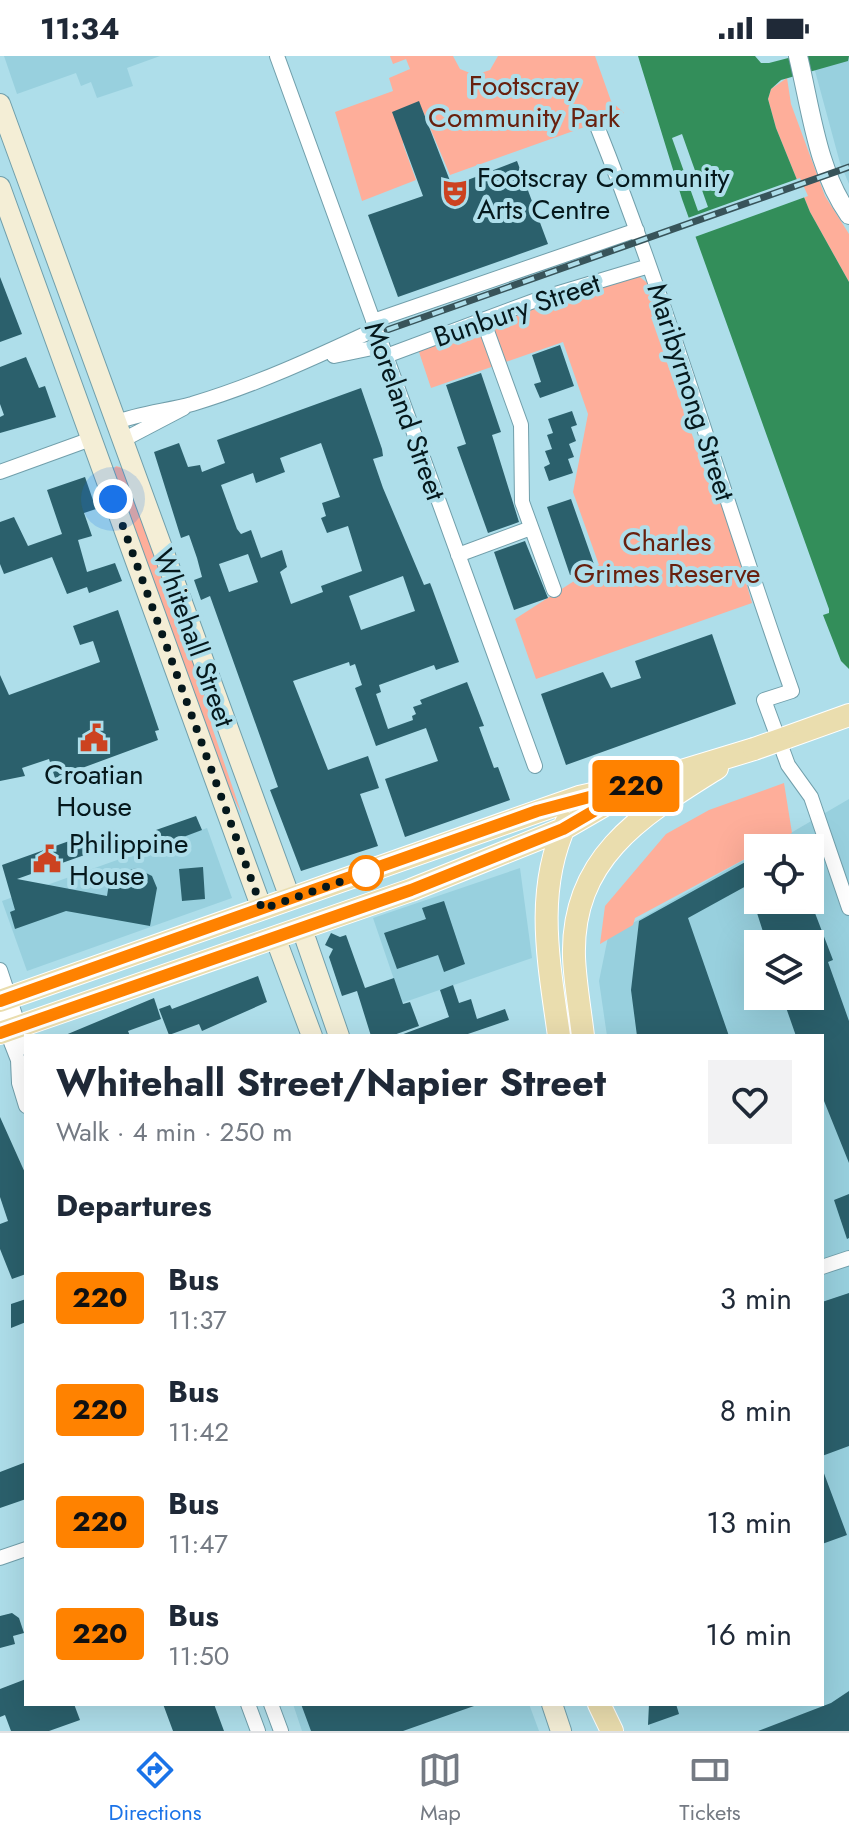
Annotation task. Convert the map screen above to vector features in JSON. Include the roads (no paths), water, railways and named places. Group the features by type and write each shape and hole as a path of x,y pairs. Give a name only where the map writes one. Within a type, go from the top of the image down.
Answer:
{"main road":[{"name":"Whitehall Street","path":"0,104 338,1034"},
{"name":"Whitehall Street","path":"0,187 232,830 311,1034"},
{"name":"Bunbury Street","path":"91,439 117,432"},
{"path":"9,1022 290,898 579,797 642,783 849,715"},
{"path":"583,1034 574,956 578,917 595,871 625,831 747,751"},
{"path":"9,1022 399,895 563,829 642,783"},
{"path":"559,1034 545,903 550,865 579,797"},
{"path":"232,830 261,819"},
{"path":"553,1706 561,1731"},
{"path":"596,1731 597,1706"},
{"path":"598,1706 614,1731"},
{"path":"614,1706 614,1731"}],"street":[{"name":"Moreland Street","path":"277,56 535,766"},
{"path":"798,56 822,156 839,202 849,215"},
{"name":"Maribyrnong Street","path":"597,126 637,230 755,591 792,691 764,700 788,765 811,797 849,908"},
{"name":"Bunbury Street","path":"117,432 145,412 191,404 310,361 374,325 637,230"},
{"name":"Bunbury Street","path":"310,361 384,351 649,266"},
{"path":"483,320 521,425 522,502 554,590"},
{"name":"Bunbury Street","path":"0,472 91,439"},
{"path":"458,555 531,528"},
{"path":"0,970 24,1099"},
{"path":"824,1266 849,1258"},
{"path":"0,1558 24,1550"},
{"path":"249,1706 258,1731"},
{"path":"272,1706 281,1731"}],"railway":[{"path":"387,330 849,167"}],"place":[{"name":"Footscray Community Arts Centre","path":"455,193"},
{"name":"Croatian House","path":"94,738"},
{"name":"Philippine House","path":"47,859"}],"park label":[{"name":"Footscray Community Park","path":"524,101"},
{"name":"Charles Grimes Reserve","path":"667,557"}]}
